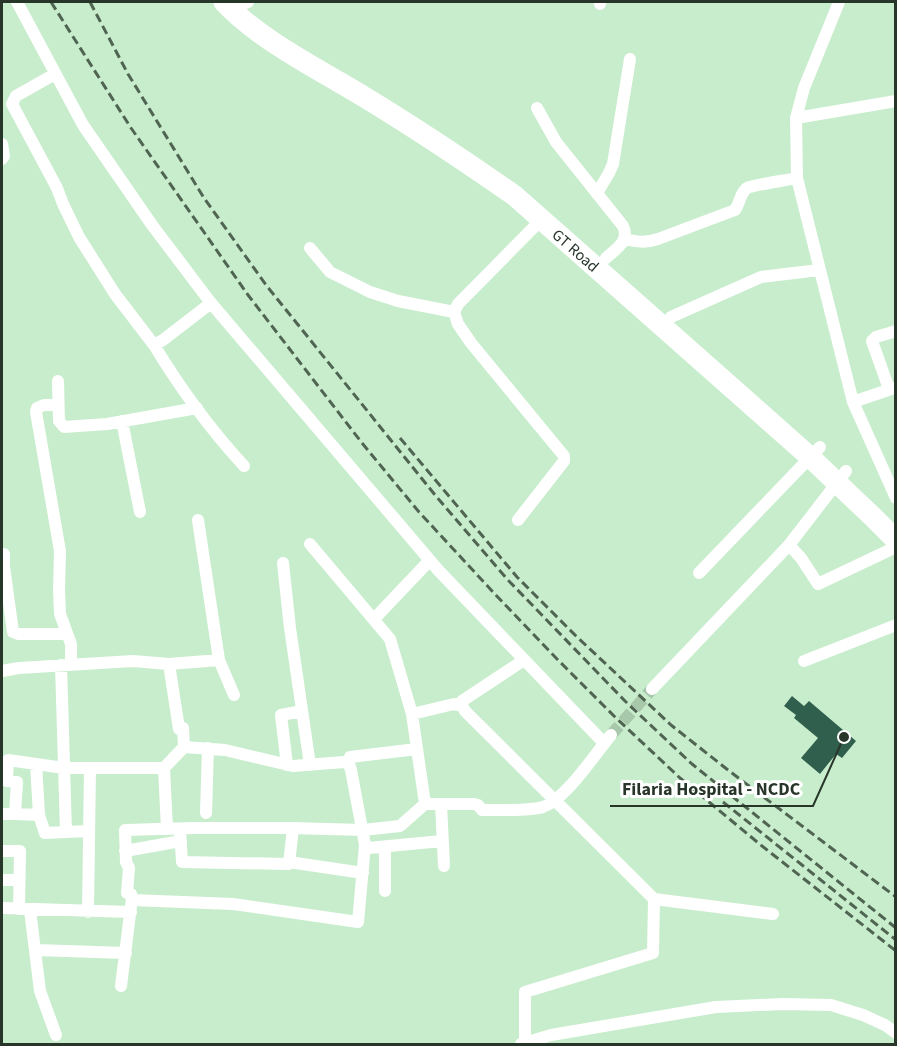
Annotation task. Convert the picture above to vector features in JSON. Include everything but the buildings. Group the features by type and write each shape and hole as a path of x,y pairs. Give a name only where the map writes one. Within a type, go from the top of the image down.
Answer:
{"highway":[{"name":"GT Road","path":"237,4 372,95 468,147 514,178 520,191 542,219 727,375 841,476 896,519"},
{"name":"GT Road","path":"520,191 552,209 671,317 727,375"},
{"name":"GT Road","path":"841,476 896,540"}],"street":[{"path":"17,2 83,125 152,225 211,303 430,560 524,660 607,739 567,789 554,801 541,808 482,810 474,804 426,803"},
{"path":"839,2 804,88 796,118 797,178 853,402 896,498"},
{"path":"597,193 613,164 630,59"},
{"path":"55,74 16,96 12,104 57,188 79,237 115,294 154,345 219,439 244,466"},
{"path":"796,118 896,100"},
{"path":"2,113 14,108"},
{"path":"537,108 556,141 623,226 626,233 625,239 606,258"},
{"path":"2,144 4,156 2,159"},
{"path":"625,239 649,242 658,239 735,210 741,196 748,188 797,178"},
{"path":"518,520 564,461 564,456 471,343 458,324 454,312 458,304 542,219"},
{"path":"310,248 330,272 370,292 398,301 454,312"},
{"path":"671,317 761,277 819,270"},
{"path":"154,345 211,303"},
{"path":"853,402 892,388 872,341 876,337 896,331"},
{"path":"58,381 59,421 64,427 122,421 197,408"},
{"path":"58,405 44,405 37,408 36,412 60,551 60,614 71,644 66,665 64,768 66,832"},
{"path":"122,421 140,512"},
{"path":"699,573 815,452"},
{"path":"652,689 789,545 841,476"},
{"path":"198,520 219,660 234,694"},
{"path":"310,543 390,639 412,714 426,803"},
{"path":"789,545 801,558 818,584 896,547"},
{"path":"4,554 13,632 18,634 67,634"},
{"path":"374,619 430,560"},
{"path":"283,563 310,765"},
{"path":"804,661 896,625"},
{"path":"2,671 133,661 169,664 219,660"},
{"path":"524,660 462,701 465,711 479,726 654,899 772,914"},
{"path":"15,814 17,782 7,781 8,760 64,768 164,768 184,747 183,728 179,729 169,664"},
{"path":"412,714 454,704 462,706"},
{"path":"287,765 282,715 302,711"},
{"path":"184,747 238,752 287,765 344,762 349,764"},
{"path":"206,813 208,748"},
{"path":"2,908 88,912 131,906 233,904 358,922 365,845 349,764 350,757 417,749"},
{"path":"36,764 39,815 45,832 89,831"},
{"path":"88,912 90,768"},
{"path":"164,768 182,862 289,864 289,862 363,873"},
{"path":"122,986 132,896 127,893 129,868 126,862 125,830 176,833 293,828 363,830 400,826 426,803"},
{"path":"441,804 444,866"},
{"path":"2,814 39,815"},
{"path":"289,862 293,828"},
{"path":"125,851 176,833"},
{"path":"365,845 368,848 442,841"},
{"path":"385,891 386,847"},
{"path":"2,851 20,852 20,880 24,909 34,950 40,991 56,1035"},
{"path":"2,880 20,880"},
{"path":"654,899 653,953 525,992 523,1044 551,1035 716,1007 782,1004 831,1005 863,1015 896,1033"},
{"path":"34,950 126,953"}],"tunnel":[{"path":"611,735 652,689"}],"railway":[{"path":"51,2 131,128 248,295 362,443 419,512 557,659 680,778 762,846 896,951"},
{"path":"90,2 128,74 204,198 266,285 435,495 507,579 625,701 692,764 896,928"},
{"path":"400,438 517,577 671,725 896,897"},
{"path":"723,802 896,940"}],"place":[{"name":"Filaria Hospital - NCDC","path":"844,737"}]}
